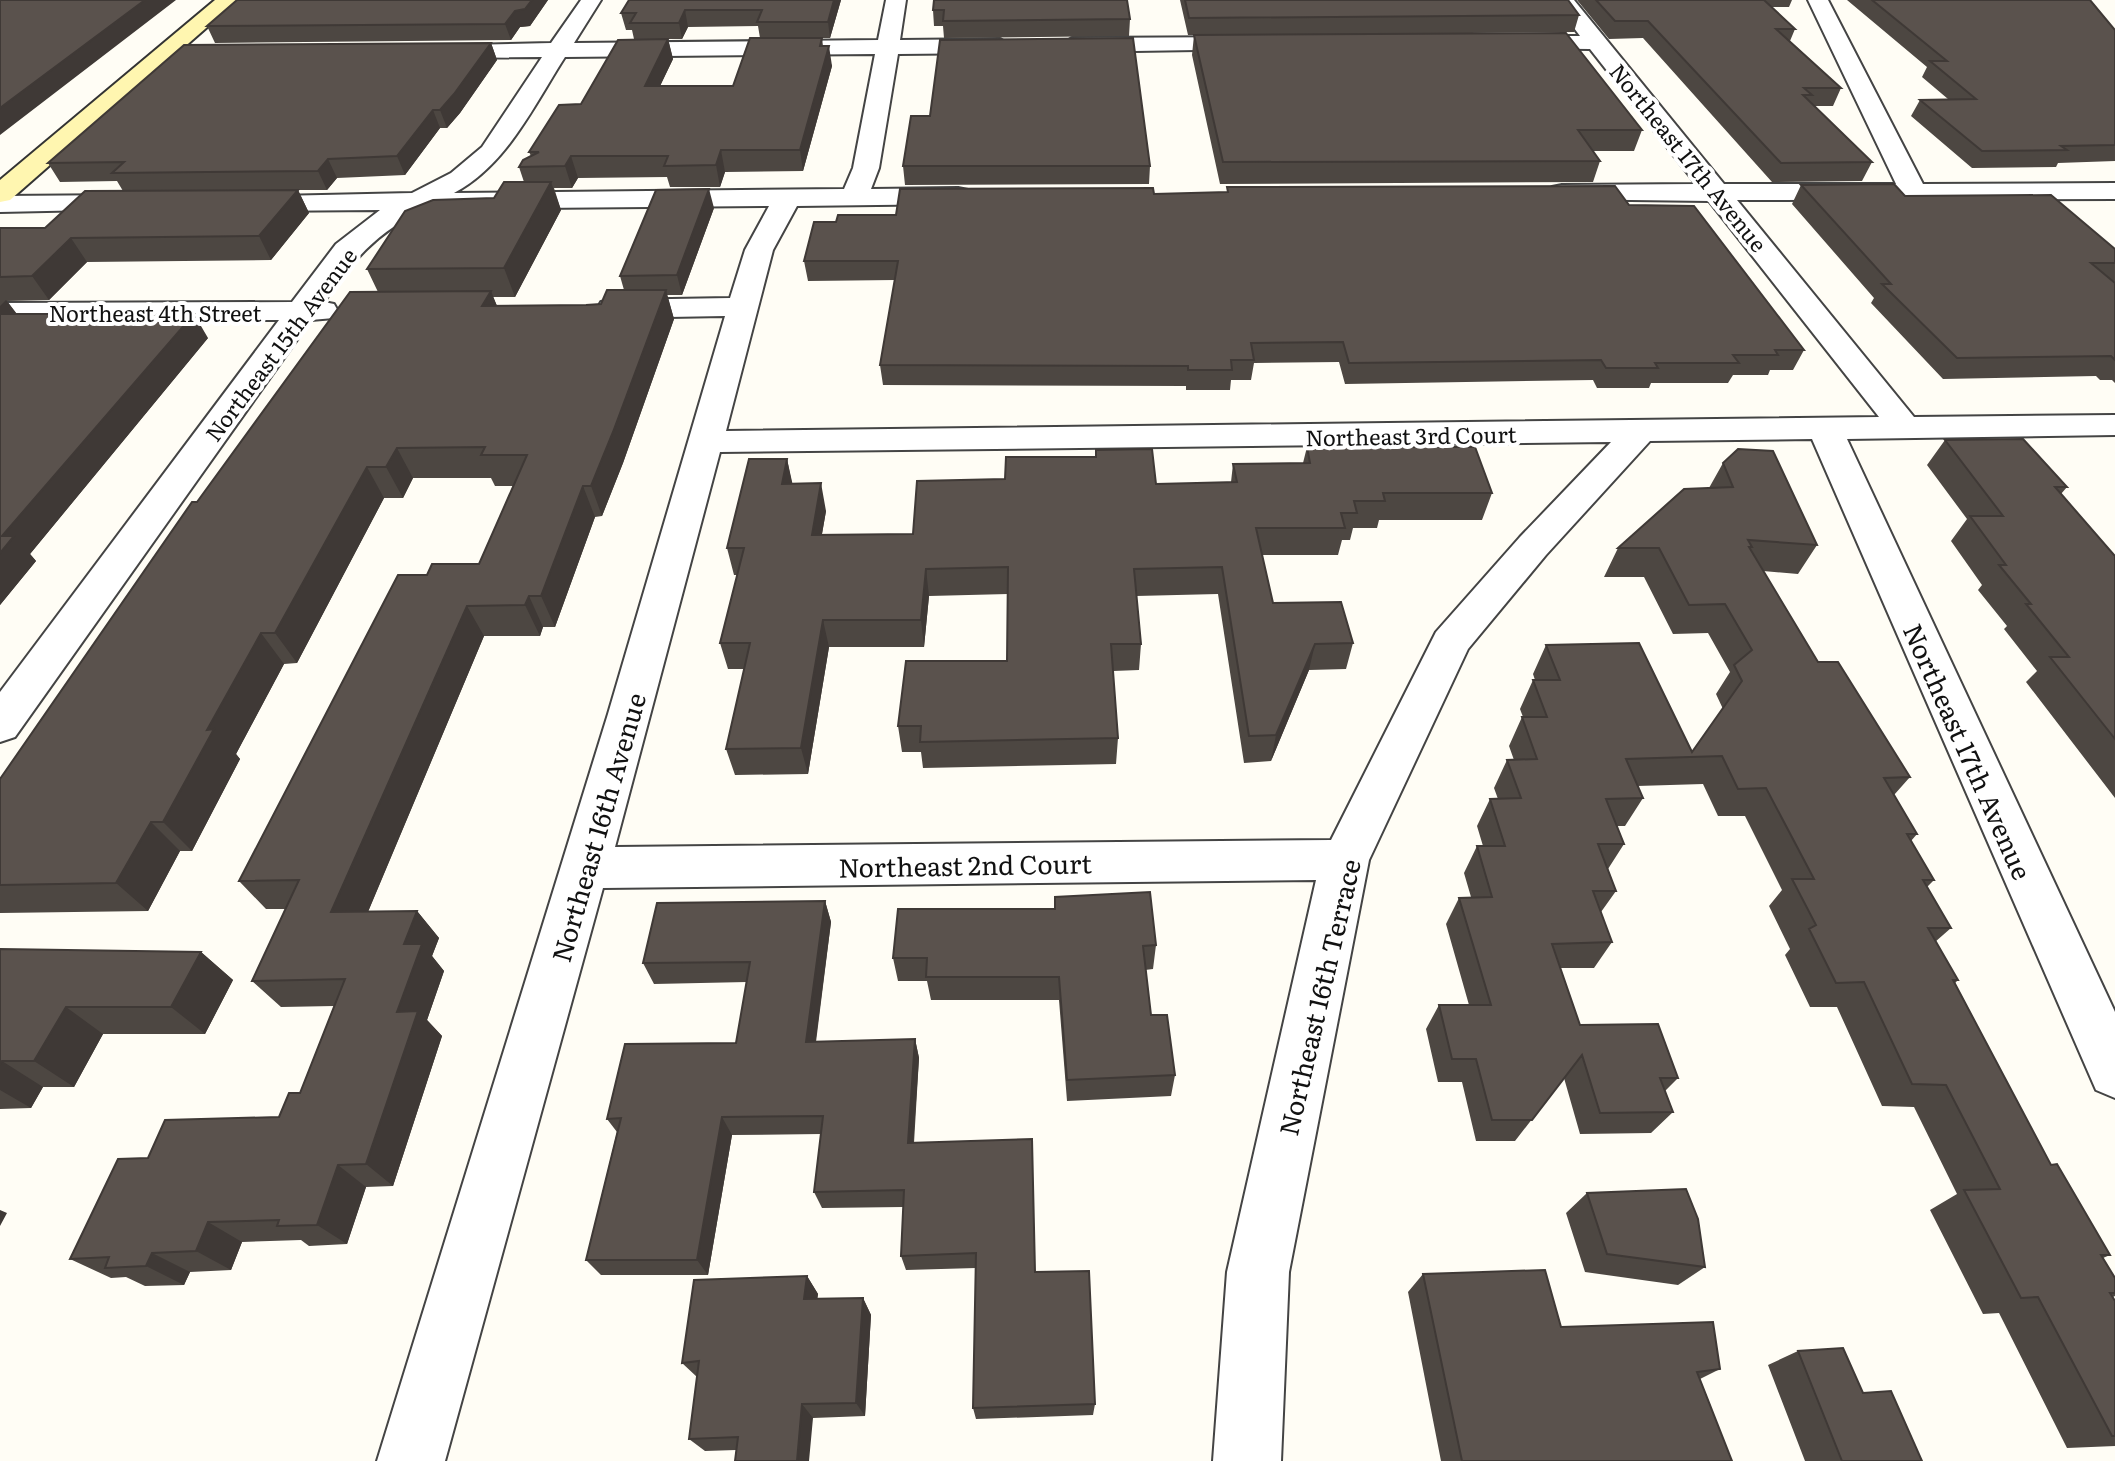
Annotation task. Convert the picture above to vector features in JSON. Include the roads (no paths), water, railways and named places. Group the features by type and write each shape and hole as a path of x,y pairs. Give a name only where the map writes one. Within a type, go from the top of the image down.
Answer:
{"street":[{"path":"0,194 228,0"},
{"name":"Northeast 15th Avenue","path":"0,725 346,250 378,222 460,179 491,152 591,0"},
{"path":"854,196 866,168 896,0"},
{"name":"Northeast 17th Avenue","path":"1563,0 1904,427"},
{"path":"1818,0 1914,192"},
{"path":"1486,43 1596,42"},
{"path":"417,52 1281,44"},
{"path":"166,53 197,53"},
{"path":"1531,194 2115,191"},
{"path":"219,203 980,196"},
{"name":"Northeast 16th Avenue","path":"411,1461 585,868 759,250 788,197"},
{"path":"0,204 156,203"},
{"path":"583,309 742,307"},
{"name":"Northeast 4th Street","path":"0,312 349,311"},
{"name":"Northeast 3rd Court","path":"707,442 2115,425"},
{"name":"Northeast 17th Avenue","path":"1825,429 2115,1072"},
{"name":"Northeast 16th Terrace","path":"1247,1461 1258,1272 1345,860 1451,642 1533,546 1639,432"},
{"name":"Northeast 2nd Court","path":"585,868 1345,860"}]}
